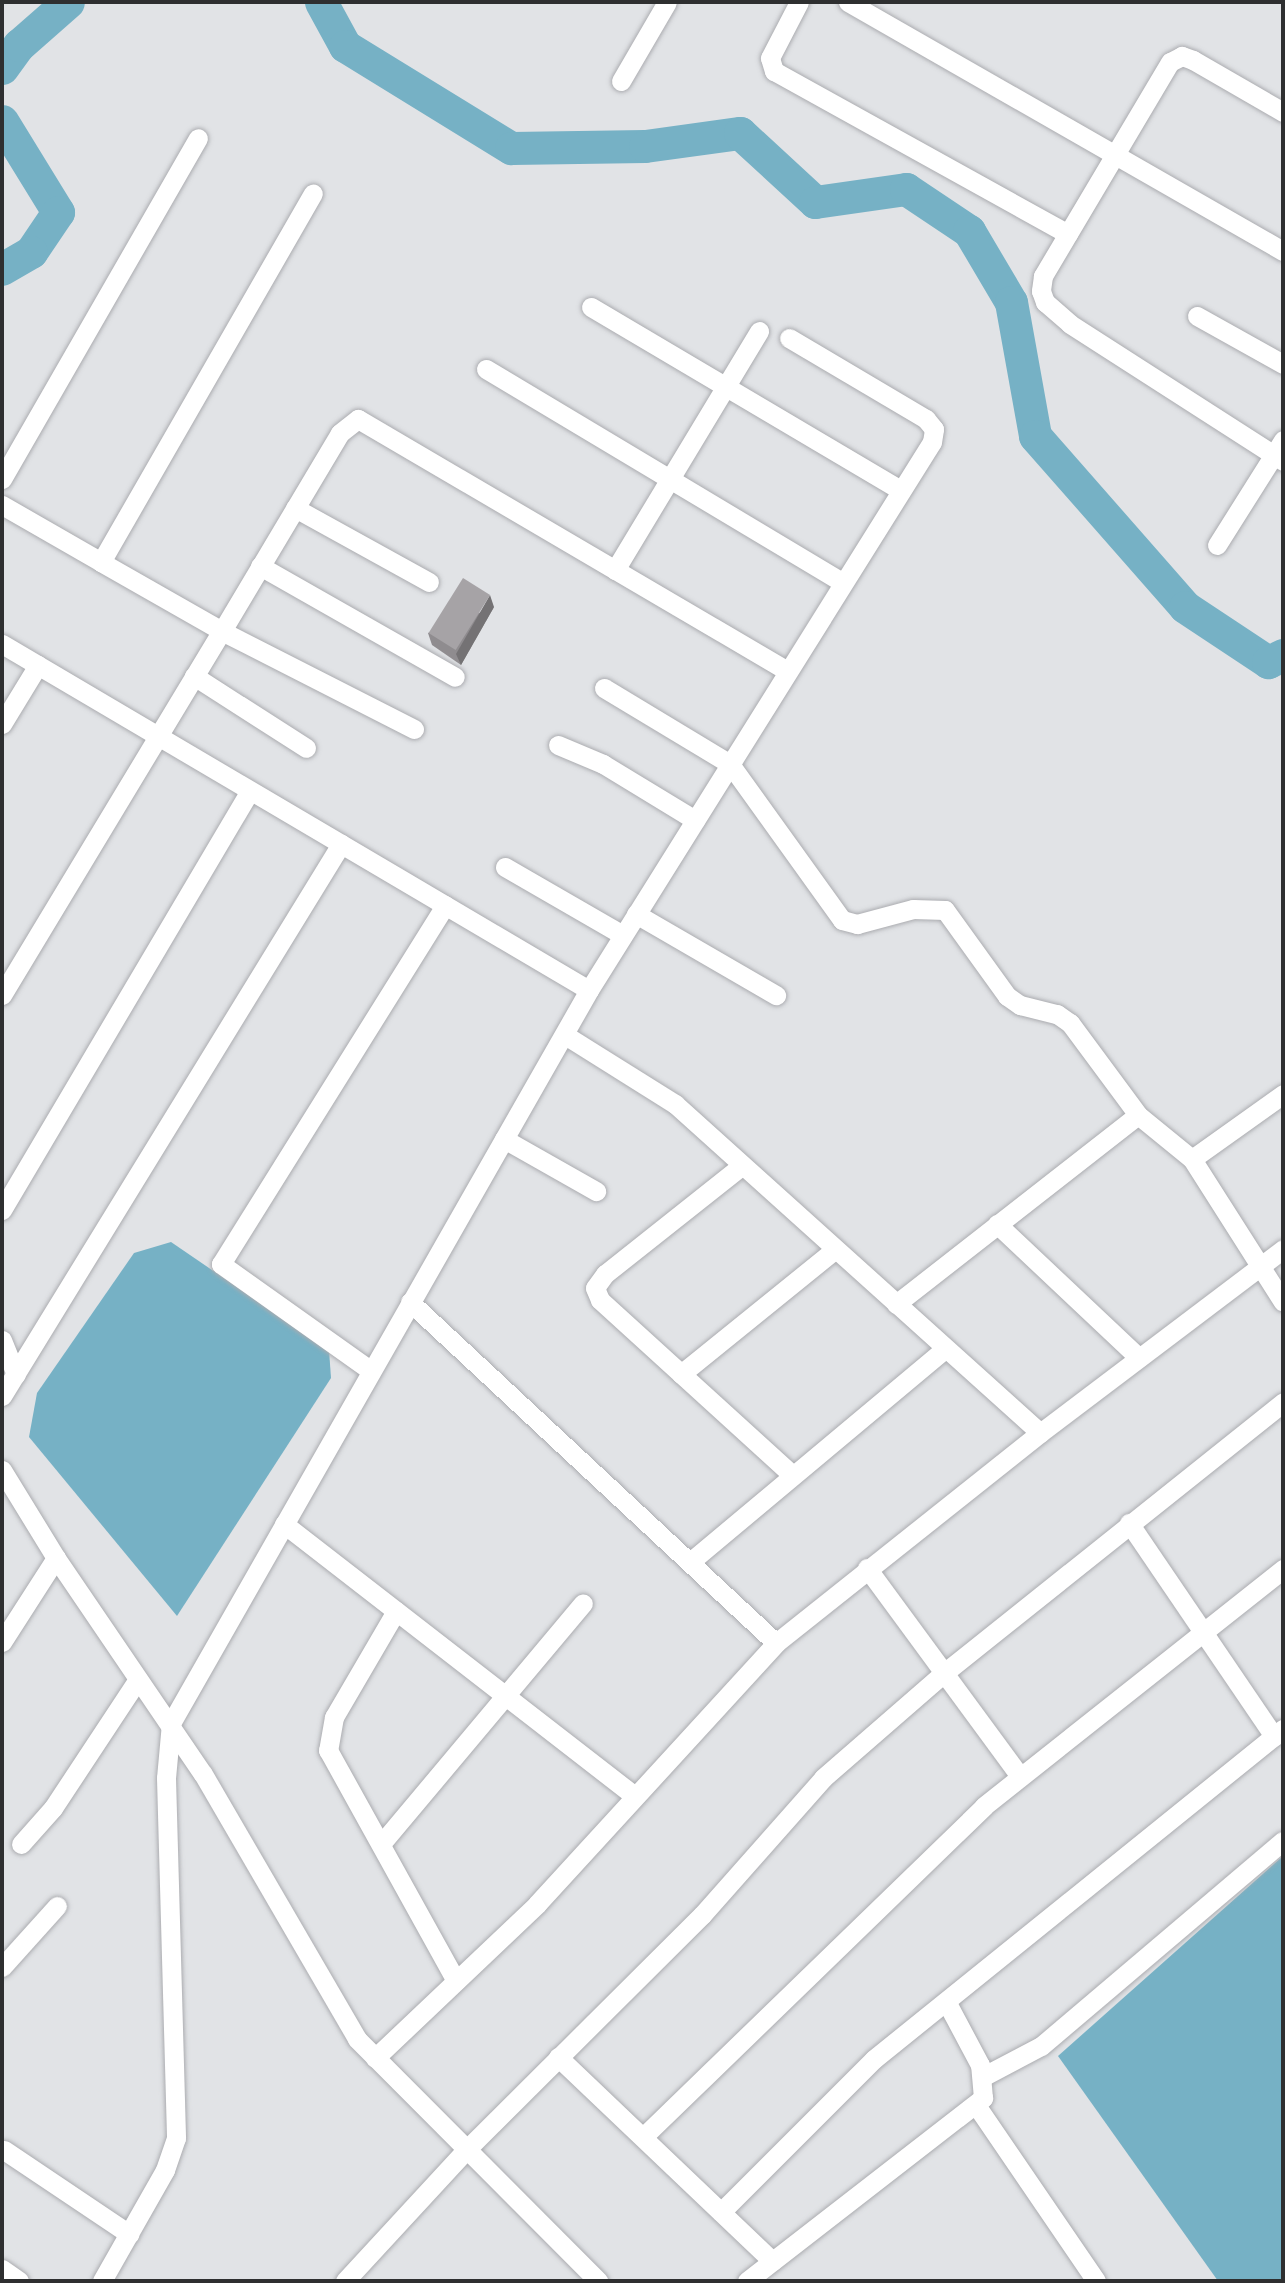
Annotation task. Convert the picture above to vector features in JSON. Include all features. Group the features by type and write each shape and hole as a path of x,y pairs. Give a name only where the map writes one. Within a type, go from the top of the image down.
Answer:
{"street":[{"path":"621,81 667,2"},
{"path":"799,2 769,58 774,71 1068,234"},
{"path":"848,2 1283,251"},
{"path":"1217,545 1280,452 1070,324 1045,302 1043,276 1163,70 1176,58 1193,60 1283,112"},
{"path":"2,479 198,138"},
{"path":"101,562 313,194"},
{"path":"591,307 727,384 901,490"},
{"path":"1197,316 1283,364"},
{"path":"615,570 759,331"},
{"path":"102,2281 165,2170 176,2138 166,1778 171,1723 589,990 932,442 934,429 926,419 789,338"},
{"path":"486,369 671,477 842,583"},
{"path":"2,995 340,433 358,419 788,671"},
{"path":"2,505 222,631 414,729"},
{"path":"295,508 429,582"},
{"path":"260,566 456,677"},
{"path":"2,644 589,990"},
{"path":"2,724 38,665"},
{"path":"194,676 306,748"},
{"path":"604,688 730,764 842,920 857,924 913,909 945,911 1007,996 1020,1005 1057,1014 1070,1023 1139,1115 1192,1159 1283,1302"},
{"path":"558,745 603,764 695,820"},
{"path":"2,1210 250,791"},
{"path":"2,1396 341,844"},
{"path":"505,867 623,935"},
{"path":"370,1370 221,1264 445,905"},
{"path":"636,914 776,995"},
{"path":"565,1035 675,1104 740,1167 1040,1433"},
{"path":"1192,1159 1283,1094"},
{"path":"896,1304 1139,1115"},
{"path":"504,1139 596,1192"},
{"path":"740,1167 605,1273 595,1288 600,1300 790,1474"},
{"path":"997,1224 1139,1358"},
{"path":"375,2058 537,1903 776,1643 1040,1433 1283,1249"},
{"path":"681,1374 834,1251"},
{"path":"410,1303 776,1643"},
{"path":"2,1340 16,1374"},
{"path":"690,1562 790,1474 945,1349"},
{"path":"345,2281 467,2149 662,1957 823,1778 944,1673 1283,1402"},
{"path":"2,1469 56,1558 171,1723 229,1815 341,2016 375,2058 598,2281"},
{"path":"721,2213 874,2059 947,2003 1279,1733 1202,1631 1129,1523"},
{"path":"284,1524 509,1695 635,1796"},
{"path":"2,1642 56,1558"},
{"path":"867,1568 1020,1776"},
{"path":"644,2136 1020,1776 1283,1569"},
{"path":"381,1844 583,1604"},
{"path":"396,1611 334,1717 326,1739 332,1760 456,1981"},
{"path":"21,1844 53,1808 138,1679"},
{"path":"984,2076 1041,2046 1283,1841"},
{"path":"2,1967 57,1906"},
{"path":"748,2281 983,2098 984,2076 947,2003"},
{"path":"558,2057 644,2136 772,2261"},
{"path":"976,2105 1096,2281"},
{"path":"4,2150 129,2234"},
{"path":"2,2269 19,2281"}],"water":[{"path":"171,1242 329,1350 331,1378 177,1616 29,1437 37,1393 134,1253"},
{"path":"1283,1856 1283,2281 1218,2281 1058,2056"}],"building":[{"path":"463,578 490,595 456,650 429,633"}],"waterway":[{"path":"2,68 19,45 68,2"},
{"path":"321,2 345,46 511,148 645,146 740,133 815,202 906,189 969,231 1011,302 1035,436 1185,607 1268,662 1283,655"},
{"path":"2,121 58,212 31,252 2,269"}]}
